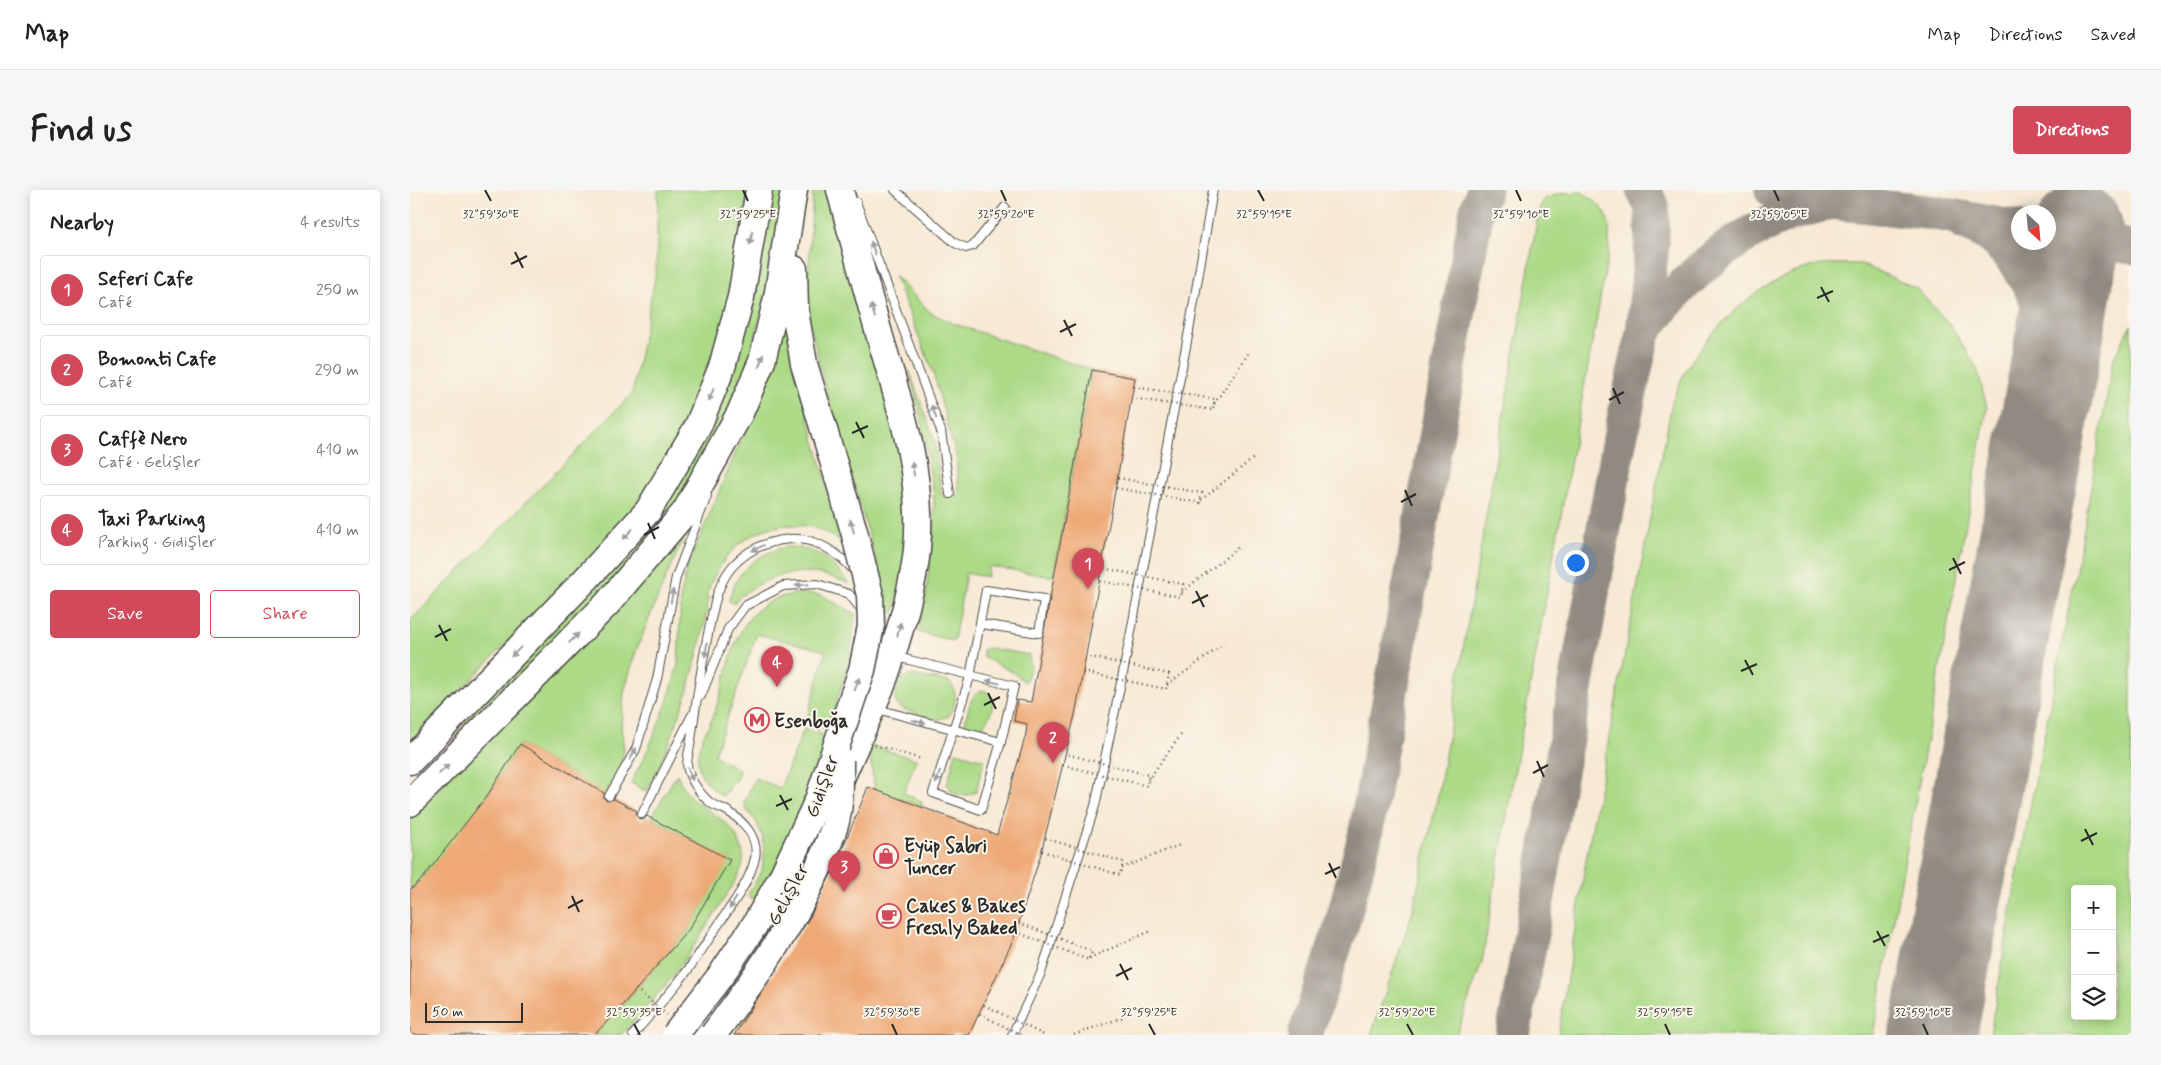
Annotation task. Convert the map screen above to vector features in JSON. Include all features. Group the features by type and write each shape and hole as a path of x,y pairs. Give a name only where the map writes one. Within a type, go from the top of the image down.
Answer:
{"highway":[{"path":"410,761 586,579 648,511 698,426 722,367 741,298 759,190"},
{"path":"410,803 607,604 685,512 740,413 762,361 777,298 794,190"},
{"name":"Gidişler","path":"682,1032 752,930 782,878 875,679 862,670 870,626 870,595 854,531 804,364 795,311 794,265 798,190"},
{"path":"713,1035 748,988 780,938 812,881 834,828 839,804 841,751 875,679 911,582 917,549 918,511 915,478 899,403 840,190"},
{"name":"Gelişler","path":"682,1032 746,966 791,892 858,740 875,679"}],"lane":[{"path":"852,190 942,431 950,494"},
{"path":"895,190 955,243 966,248 972,246 1005,207"},
{"path":"1012,1035 1042,973 1095,806 1188,340 1213,190"},
{"path":"715,476 740,413"},
{"path":"610,796 636,749 657,679 676,577 711,486"},
{"path":"633,1035 680,980 732,905 746,880 755,858 754,841 743,822 727,811 710,803 694,784 687,768 695,710 720,584 731,568 745,555 760,546 777,540 794,539 810,541 840,556 855,572 870,595"},
{"path":"642,814 695,710 728,628 745,606 783,586 817,584 849,594 866,616 875,679 953,730 1001,742"},
{"path":"875,679 970,677 1014,686 1001,742 981,810 933,793 970,677 986,590 1044,599 1039,633 981,624"},
{"path":"410,768 454,716"}],"path":[{"path":"1214,404 1250,351"},
{"path":"1132,398 1213,410 1215,399 1133,387"},
{"path":"1116,488 1200,504 1201,500 1255,457"},
{"path":"1118,478 1202,493 1201,500"},
{"path":"1182,592 1240,547"},
{"path":"1100,581 1181,597 1184,584 1102,568"},
{"path":"1083,672 1166,689 1167,685 1224,644"},
{"path":"1086,656 1169,674 1167,685"},
{"path":"1148,780 1183,732"},
{"path":"1063,765 1147,786 1150,775 1066,754"},
{"path":"1042,851 1120,874 1124,862 1045,838"},
{"path":"1122,868 1182,844"},
{"path":"1019,924 1092,951 1090,958"},
{"path":"1016,932 1089,960 1151,931"},
{"path":"636,989 657,1006 682,1032"},
{"path":"984,1005 1044,1035"},
{"path":"980,1014 1021,1035"},
{"path":"1074,1035 1123,1017"}],"green space":[{"path":"658,190 749,190 722,331 682,434 644,495 603,545 410,742 410,621 632,394 656,272"},
{"path":"769,190 784,190 774,259 751,355 734,399 683,496 604,595 467,728 463,716 686,461"},
{"path":"813,190 831,190 904,440 908,552 895,611 881,618 883,603 880,573 824,384 809,318 808,280"},
{"path":"1582,192 1598,204 1606,216 1609,230 1609,250 1499,858 1482,962 1456,1035 1371,1035 1412,914 1439,790 1539,209 1544,199 1562,193"},
{"path":"1827,264 1861,264 1916,288 1950,325 1977,368 1987,408 1873,1035 1558,1035 1586,860 1672,402 1688,367 1700,350 1728,317 1745,302 1782,278 1802,270"},
{"path":"894,275 931,313 952,323 1092,370 1053,577 989,566 987,577 966,573 954,641 918,632 926,593 934,528 934,496 921,417 909,370 935,442 941,494 959,495 956,456 933,372"},
{"path":"788,290 808,416 843,542 815,528 796,525 778,526 761,531 746,539 722,563 706,597 709,598 699,649 686,697 678,721 647,792 631,783 650,745 667,703 678,665 681,596 687,567 762,391"},
{"path":"2131,325 2131,1035 1990,1035 2016,881 2081,545 2113,360"},
{"path":"693,519 666,577 636,651 624,692 621,726 624,750 617,779 605,794 520,744 483,802 456,839 410,890 410,817"},
{"path":"786,547 806,549 822,556 836,568 849,584 826,575 804,572 792,573 770,579 758,585 742,595 734,604 729,601 736,581 749,565 766,554"},
{"path":"802,593 821,595 855,614 849,658 828,730 806,722 826,651 757,634 714,755 739,770 736,781 722,796 704,778 699,769 698,757 700,744 714,714 739,636 748,620 761,607 779,598"},
{"path":"989,648 1029,655 1031,668 1025,682 1014,673 983,657 983,650"},
{"path":"913,675 950,682 955,699 949,716 937,720 903,709 896,703 895,696 899,682 905,677"},
{"path":"982,690 988,693 993,703 986,722 976,731 969,729 965,723 972,699"},
{"path":"804,729 832,738 760,902 747,896 762,871 763,838 756,821 746,809 744,803 755,778 780,788"},
{"path":"868,745 916,759 904,793 921,801 923,807 875,790"},
{"path":"956,752 984,760 976,792 967,795 956,794 947,785"},
{"path":"677,774 683,786 697,803 730,827 742,851 742,867 702,935 664,987 621,1035 594,1035 689,929 729,860 651,818"}],"building":[{"path":"1092,370 1135,378 1083,672 1075,715 1040,857 1014,938 969,1035 734,1035 810,917 837,862 868,787 997,835 1026,734 1027,724 1014,721 1017,700 1031,702"},
{"path":"520,744 604,793 604,798 607,801 614,799 637,811 636,815 639,819 643,820 647,816 730,860 689,929 594,1035 410,1035 410,890 423,878 489,793"}],"taxiway":[{"path":"1305,1035 1341,927 1365,836 1477,209 1484,190"},
{"path":"1513,1035 1620,438 1643,333 1652,242 1652,207 1643,190"},
{"path":"1772,190 1831,202 1935,213 2011,227"},
{"path":"1643,333 1687,281 1721,252 1759,228 1780,218 1828,203"},
{"path":"1964,223 1979,230 2004,250 2033,291 2051,340 2051,382"},
{"path":"2056,234 2131,247"}],"runway":[{"path":"1933,1035 2079,228"}],"place":[{"name":"Seferi Cafe","path":"1088,589"},
{"name":"Taxi Parking","path":"777,687"},
{"name":"Esenboğa","path":"757,720"},
{"name":"Bomonti Cafe","path":"1053,763"},
{"name":"Eyüp Sabri Tuncer","path":"886,856"},
{"name":"Caffè Nero","path":"844,892"},
{"name":"Cakes & Bakes Freshly Baked","path":"889,916"}]}
